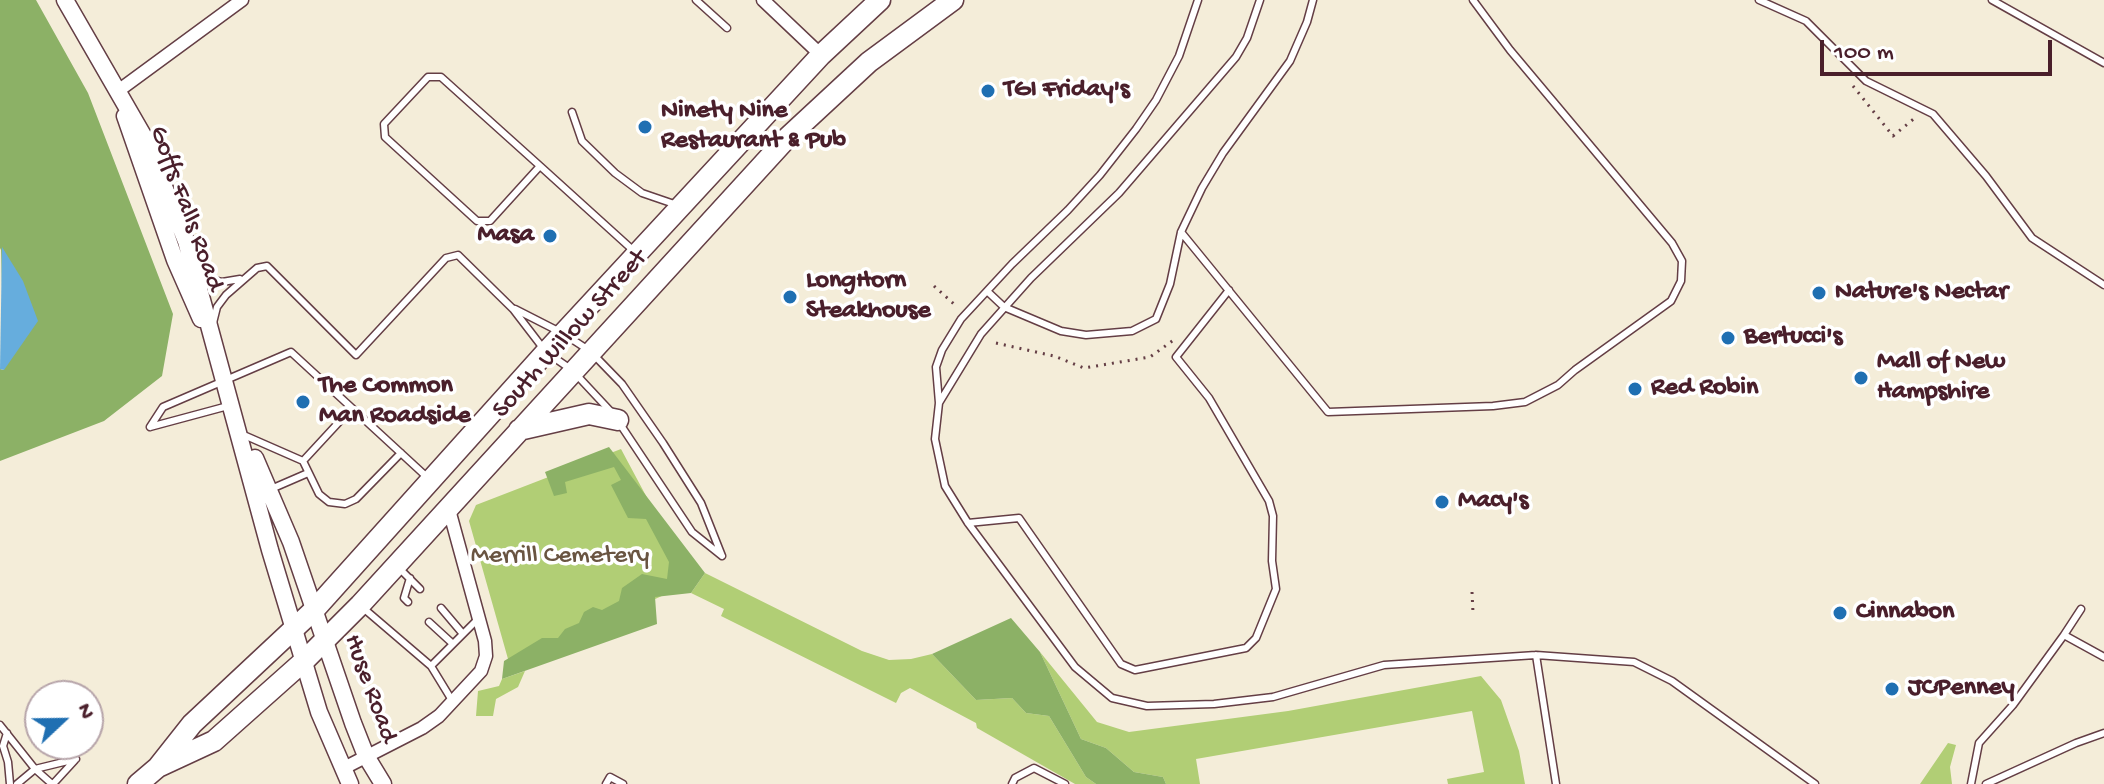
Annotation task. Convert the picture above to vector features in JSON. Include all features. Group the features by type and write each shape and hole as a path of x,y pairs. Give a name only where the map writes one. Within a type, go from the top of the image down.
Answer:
{"main road":[{"name":"South Willow Street","path":"138,784 158,767 192,724 315,609 546,352 821,55 880,0"},
{"name":"South Willow Street","path":"158,767 214,741 305,660 360,605 403,571 448,506 816,109 869,62 953,0"},
{"path":"519,430 595,413 618,420"}],"street":[{"name":"Goffs Falls Road","path":"65,0 156,161 195,269 212,342"},
{"path":"118,91 242,0"},
{"path":"763,0 821,55"},
{"name":"Goffs Falls Road","path":"118,91 180,272 212,342 225,380 270,550 305,660"},
{"name":"Goffs Falls Road","path":"232,405 315,609"},
{"path":"346,776 366,756 422,728 453,703 481,671 486,656 479,618 448,506"},
{"name":"Huse Road","path":"315,609 366,756 383,784"},
{"name":"Huse Road","path":"305,660 319,712 346,776"}],"lane":[{"path":"696,0 727,28"},
{"path":"1198,0 1179,56 1156,100 1136,129 1100,175 961,319 942,350 936,367 939,403 935,439 945,486 968,523 1075,667 1112,698 1147,706 1214,704 1273,697 1384,665 1536,655 1634,662 1672,681 1815,784"},
{"path":"939,403 981,334 1004,307 1158,151 1236,57 1251,29 1260,0"},
{"path":"987,291 1004,307 1061,331 1086,335 1132,331 1156,319 1170,284 1181,232 1202,188 1223,153 1290,61 1313,0"},
{"path":"1181,232 1328,412 1525,402 1558,385 1671,301 1681,281 1682,261 1672,243 1510,50 1473,0"},
{"path":"1759,0 1806,21 1866,81 1933,114 1986,176 2032,238 2104,285"},
{"path":"1992,0 2104,63"},
{"path":"540,166 490,221 477,221 385,137 384,124 428,77 441,77 540,166 637,255"},
{"path":"572,112 582,141 615,173 642,193 681,207"},
{"path":"212,342 217,307 243,278 262,266 271,268 356,355 446,258 458,255 513,309 546,352 572,370 605,403 692,532 722,556 701,503 635,401 590,351 564,334 513,309"},
{"path":"195,269 222,282 243,278"},
{"path":"968,523 1019,518 1121,664 1135,670 1246,648 1256,638 1276,589 1272,561 1273,516 1269,501 1209,398 1176,357 1229,290"},
{"path":"232,405 150,427 163,407 291,352 431,480"},
{"path":"303,461 352,408"},
{"path":"246,436 303,461 319,494 329,502 345,504 356,499 401,453"},
{"path":"269,490 308,473"},
{"path":"403,571 420,589"},
{"path":"403,571 404,598 408,602"},
{"path":"360,605 431,666 453,703"},
{"path":"441,608 463,634"},
{"path":"1971,784 1979,743 2013,705 2081,609"},
{"path":"431,666 479,618"},
{"path":"429,622 453,644"},
{"path":"2064,635 2104,657"},
{"path":"1536,655 1556,784"},
{"path":"0,725 35,769 52,784 76,759 35,769 17,784"},
{"path":"7,733 3,746 10,784"},
{"path":"1986,784 2104,733"},
{"path":"1012,784 1015,778 1034,768 1065,784"},
{"path":"606,784 610,777 623,784"}],"path":[{"path":"1853,86 1893,136 1916,117"},
{"path":"934,286 955,305"},
{"path":"996,343 1054,356 1084,368 1150,357 1175,339"},
{"path":"1472,592 1473,613"}],"green space":[{"path":"0,0 36,0 88,93 173,314 162,376 104,421 0,461 0,369 4,370 0,250"},
{"path":"609,447 705,573 691,593 655,597 657,624 502,679 504,661 542,638 558,638 565,629 579,623 584,612 593,607 602,610 619,601 622,588 642,574 667,579 669,562 646,519 628,518 611,485 621,480 614,467 565,482 567,493 554,496 545,472"},
{"name":"Merrill Cemetery","path":"621,449 692,582 510,666 469,521 476,505"},
{"path":"705,573 862,651 889,660 932,654 976,700 1012,698 1026,713 1049,716 1086,777 1096,784 1075,784 977,728 976,723 910,688 901,693 896,703 721,616 724,609 691,593"},
{"path":"1011,618 1040,652 1081,739 1106,748 1134,772 1163,777 1166,784 1096,784 1086,777 1049,716 1026,713 1012,698 976,700 932,654"},
{"path":"1040,652 1097,722 1129,732 1288,711 1481,676 1501,700 1519,751 1525,784 1448,784 1447,779 1484,772 1472,711 1196,759 1200,784 1166,784 1163,777 1134,772 1106,748 1081,739"},
{"path":"525,671 518,687 496,699 493,716 476,716 478,691 499,686 502,679"},
{"path":"1948,743 1956,745 1950,767 1952,784 1920,784"}],"water":[{"path":"2,247 23,281 38,321 4,370 0,369"}],"place":[{"name":"TGI Friday's","path":"988,91"},
{"name":"Ninety Nine Restaurant & Pub","path":"645,127"},
{"name":"Masa","path":"550,236"},
{"name":"Nature's Nectar","path":"1819,293"},
{"name":"LongHorn Steakhouse","path":"790,297"},
{"name":"Bertucci's","path":"1728,338"},
{"name":"Mall of New Hampshire","path":"1861,378"},
{"name":"Red Robin","path":"1635,389"},
{"name":"The Common Man Roadside","path":"303,402"},
{"name":"Macy's","path":"1442,502"},
{"name":"Cinnabon","path":"1840,613"},
{"name":"JCPenney","path":"1892,689"}]}
